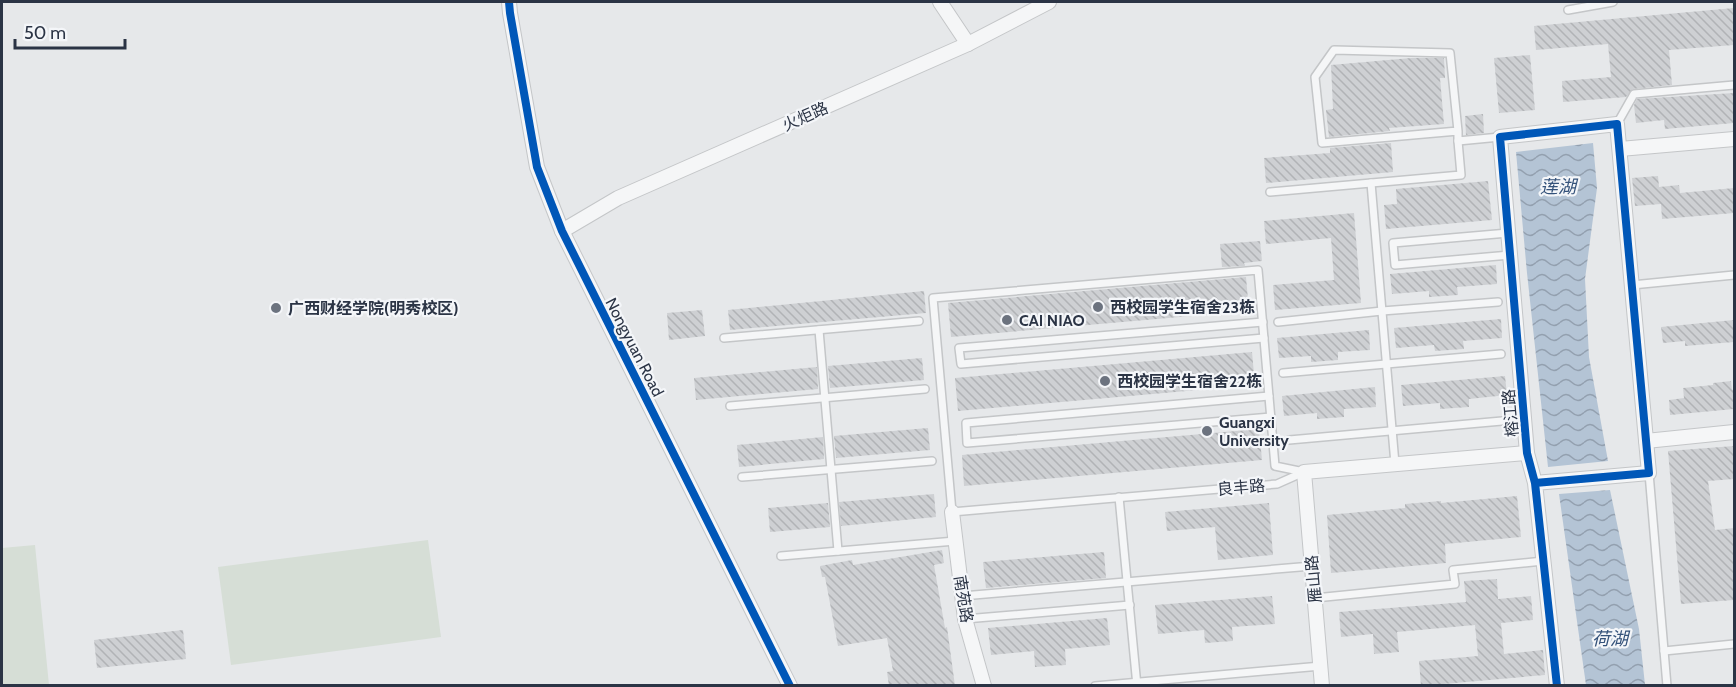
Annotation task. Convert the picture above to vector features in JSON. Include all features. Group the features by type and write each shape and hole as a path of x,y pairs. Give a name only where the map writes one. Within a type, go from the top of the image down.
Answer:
{"street":[{"name":"Nongyuan Road","path":"509,2 537,167 562,231 790,686"},
{"path":"940,2 968,44"},
{"name":"火炬路","path":"562,231 618,198 968,44 1049,2"},
{"path":"1500,137 1617,124 1620,149 1649,473 1535,483"},
{"name":"榕江路","path":"1500,137 1527,453 1535,483 1557,686"},
{"path":"1620,149 1734,139"},
{"path":"1646,441 1734,432"},
{"name":"良丰路","path":"1304,472 1527,453"},
{"name":"雁山路","path":"1304,472 1322,686"},
{"name":"南苑路","path":"952,512 965,619 984,686"}],"lane":[{"path":"1568,10 1613,2"},
{"path":"1270,192 1461,176 1458,131 1450,53 1334,50 1315,77 1322,143 1458,131"},
{"path":"1617,124 1634,94 1734,85"},
{"path":"1458,141 1500,137"},
{"path":"1371,183 1395,464"},
{"path":"1508,233 1393,243 1395,265 1510,255"},
{"path":"952,512 933,298 1258,270 1275,466 1304,472"},
{"path":"1632,285 1734,275"},
{"path":"1278,322 1498,302"},
{"path":"724,338 919,321"},
{"path":"1263,322 959,348 961,364 1264,338"},
{"path":"819,330 838,551"},
{"path":"1283,373 1501,354"},
{"path":"730,406 926,389"},
{"path":"1269,396 966,423 966,433 967,443 1271,417"},
{"path":"1288,440 1502,421"},
{"path":"742,477 932,461"},
{"name":"良丰路","path":"952,512 1276,484 1304,472"},
{"path":"1649,473 1668,686"},
{"path":"1119,497 1137,684"},
{"path":"781,556 955,541"},
{"path":"1315,598 1455,584 1454,570 1544,561"},
{"path":"962,596 1312,566"},
{"path":"965,619 1130,605"},
{"path":"1664,651 1734,644"},
{"path":"1095,686 1321,666"}],"shaded area":[{"path":"428,540 441,637 231,665 218,567"},
{"path":"35,545 49,685 2,685 2,548"}],"water":[{"name":"莲湖","path":"1593,143 1597,188 1585,279 1589,357 1608,461 1548,467 1516,152"},
{"name":"荷湖","path":"1610,490 1639,629 1645,685 1586,685 1559,494"}],"building":[{"path":"1734,8 1734,45 1669,50 1672,85 1633,89 1626,97 1563,102 1562,81 1611,77 1608,44 1536,50 1534,26"},
{"path":"1530,55 1535,110 1499,113 1494,58"},
{"path":"1411,58 1444,58 1445,78 1440,78 1444,124 1389,128 1390,131 1329,137 1326,110 1333,109 1331,65"},
{"path":"1734,93 1734,123 1665,129 1664,120 1636,123 1634,105 1637,99"},
{"path":"1483,114 1484,133 1466,135 1465,116"},
{"path":"1391,143 1393,172 1266,183 1264,158 1330,153 1330,148"},
{"path":"1658,176 1659,187 1679,185 1680,193 1734,188 1734,213 1662,219 1661,204 1635,206 1632,178"},
{"path":"1488,181 1492,220 1386,229 1384,205 1397,204 1396,189"},
{"path":"1354,213 1361,303 1275,310 1273,285 1334,280 1331,238 1266,244 1264,221"},
{"path":"1260,241 1262,261 1244,263 1245,266 1222,267 1220,244"},
{"path":"1496,265 1497,284 1457,287 1458,295 1429,297 1429,291 1392,294 1390,274"},
{"name":"西校园学生宿舍23栋","path":"1246,277 1249,311 951,337 948,303"},
{"path":"924,291 926,313 730,330 728,310"},
{"path":"702,310 705,336 669,340 667,313"},
{"path":"1501,319 1502,338 1463,341 1464,349 1435,351 1434,345 1396,348 1394,328"},
{"path":"1734,320 1734,342 1685,346 1685,341 1663,343 1661,327"},
{"path":"1369,330 1370,350 1338,352 1338,360 1311,362 1311,356 1279,358 1277,338"},
{"name":"西校园学生宿舍22栋","path":"1252,352 1255,385 958,411 955,378"},
{"path":"922,358 924,380 830,388 828,366"},
{"path":"817,367 818,389 696,400 694,378"},
{"path":"1505,376 1507,395 1469,399 1469,407 1440,409 1440,403 1403,406 1401,385"},
{"path":"1731,381 1732,390 1734,389 1734,409 1670,415 1669,400 1684,398 1683,388"},
{"path":"1375,387 1376,407 1344,409 1344,417 1317,419 1317,413 1284,416 1282,396"},
{"path":"928,428 930,450 836,458 834,436"},
{"path":"1259,429 1262,460 964,486 962,455"},
{"path":"823,437 824,459 739,467 737,445"},
{"path":"1734,446 1734,479 1708,481 1715,530 1734,528 1734,600 1681,604 1668,451"},
{"path":"934,494 936,517 841,526 839,502"},
{"path":"1517,496 1521,537 1445,544 1446,563 1331,573 1327,515 1405,508 1405,504"},
{"path":"828,503 830,527 770,532 768,508"},
{"path":"1269,503 1273,555 1218,560 1215,527 1167,531 1165,512"},
{"path":"942,550 944,563 934,565 945,628 947,627 955,686 889,686 887,672 893,671 887,638 838,646 825,577 822,577 820,566 852,560 853,565"},
{"path":"1104,552 1106,578 986,588 983,562"},
{"path":"1497,579 1498,599 1531,596 1533,620 1501,623 1504,654 1543,650 1545,675 1421,686 1419,661 1478,656 1475,625 1397,632 1399,652 1374,654 1373,634 1341,637 1339,612 1466,602 1464,581"},
{"path":"1272,596 1275,624 1232,627 1233,641 1205,643 1204,630 1158,634 1155,605"},
{"path":"1107,618 1110,645 1065,649 1066,665 1035,667 1034,651 991,655 988,628"},
{"path":"183,630 186,659 97,668 94,640"}],"cycle path":[{"path":"509,2 537,167 562,231 790,686"},
{"path":"1535,483 1649,473 1617,124 1500,137 1527,453 1535,483 1557,686"}],"place":[{"name":"西校园学生宿舍23栋","path":"1098,307"},
{"name":"广西财经学院(明秀校区)","path":"276,308"},
{"name":"CAI NIAO","path":"1007,320"},
{"name":"西校园学生宿舍22栋","path":"1105,381"},
{"name":"Guangxi University","path":"1207,431"}]}
